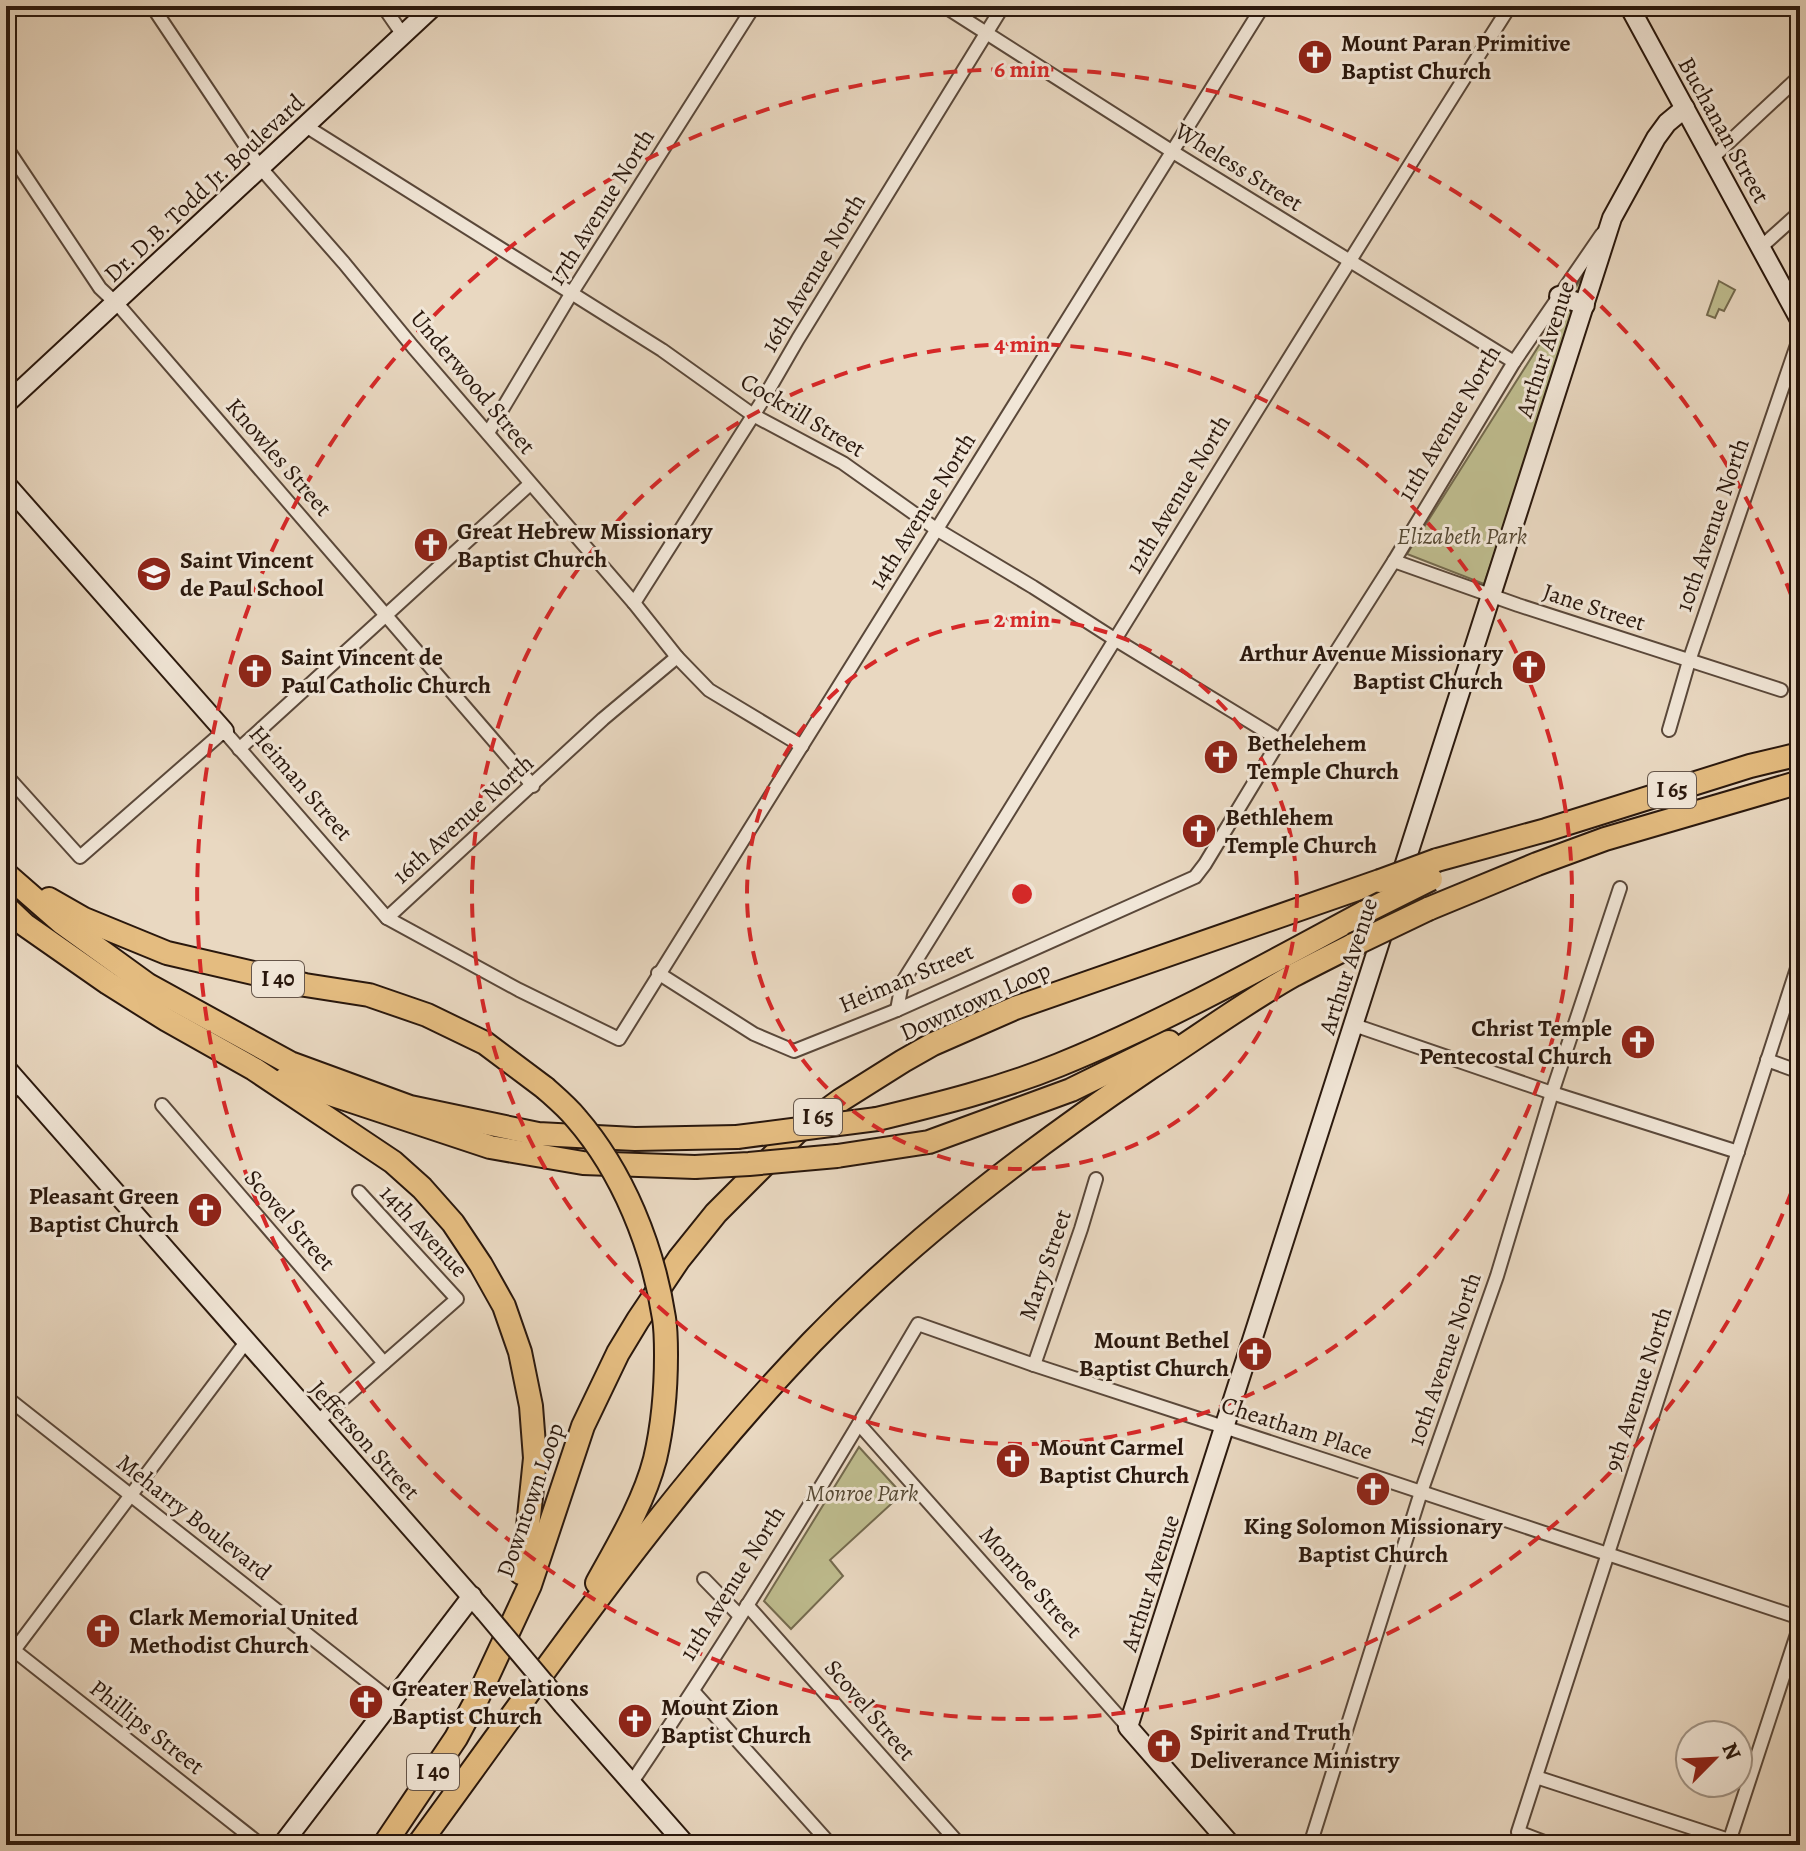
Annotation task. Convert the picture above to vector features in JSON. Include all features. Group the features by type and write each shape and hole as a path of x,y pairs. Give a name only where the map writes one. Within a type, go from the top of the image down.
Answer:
{"highway":[{"name":"Downtown Loop","path":"384,1845 456,1738 478,1697 530,1585 583,1426 618,1353 679,1259 716,1213 797,1132 903,1061 933,1044 1015,1008 1380,881 1434,869 1546,830 1750,766 1800,754"},
{"name":"I 65","path":"563,1643 735,1427 813,1341 922,1239 1002,1174 1094,1106 1294,975 1428,909 1605,839 1800,782"},
{"path":"6,874 61,922 148,985 290,1063 410,1107 538,1134 635,1139 737,1137 877,1119 964,1098 1056,1066 1146,1027 1365,912 1434,869"},
{"name":"I 40","path":"6,874 84,919 167,953 305,985 369,995 427,1015 485,1043 545,1088 576,1117 607,1159 631,1208 651,1261 664,1318 665,1403 654,1462 631,1521 563,1643 418,1845"},
{"path":"6,907 25,925 108,983 254,1069 393,1162 422,1188 453,1223 504,1306 520,1352 531,1406 535,1458 525,1556 507,1632"},
{"path":"254,1069 490,1147 583,1163 695,1167 749,1164 837,1156 929,1142 1071,1090 1249,1002"}],"street":[{"name":"Underwood Street","path":"152,6 259,166 677,657 709,690 802,746"},
{"path":"383,6 403,35"},
{"name":"Dr. D.B. Todd Jr. Boulevard","path":"6,404 434,6"},
{"name":"17th Avenue North","path":"488,433 571,294 754,6"},
{"name":"Wheless Street","path":"944,6 1173,152 1514,362"},
{"name":"16th Avenue North","path":"634,603 1003,6"},
{"name":"14th Avenue North","path":"619,1039 1263,6"},
{"name":"12th Avenue North","path":"897,1010 902,983 1349,260 1510,6"},
{"name":"Buchanan Street","path":"1629,6 1800,320"},
{"path":"1712,158 1800,76"},
{"name":"11th Avenue North","path":"1180,885 1195,877 1205,864 1514,362 1612,218 1656,138 1667,123 1685,108"},
{"name":"Cockrill Street","path":"304,125 662,350 753,415 843,463 936,529 1280,740"},
{"name":"Knowles Street","path":"6,147 100,288 533,786"},
{"path":"1761,247 1800,212"},
{"name":"Arthur Avenue","path":"1128,1727 1612,218"},
{"path":"1559,296 1585,305"},
{"name":"10th Avenue North","path":"1669,730 1689,661 1800,336"},
{"name":"Heiman Street","path":"6,484 387,918 519,990 619,1039"},
{"path":"239,749 530,484"},
{"name":"Jane Street","path":"1394,561 1491,596 1781,690"},
{"name":"16th Avenue North","path":"387,918 603,719 677,657"},
{"path":"6,775 80,857 224,731"},
{"name":"Heiman Street","path":"658,973 754,1034 794,1051 897,1010 1180,885"},
{"name":"10th Avenue North","path":"1310,1845 1421,1492 1497,1276 1552,1093 1620,888"},
{"name":"9th Avenue North","path":"1552,1845 1518,1832 1800,959"},
{"path":"1786,1003 1800,1007"},
{"path":"1354,1025 1738,1152"},
{"path":"1767,1060 1800,1072"},
{"name":"Jefferson Street","path":"6,1068 472,1596 686,1845"},
{"path":"6,1100 19,1083"},
{"name":"Scovel Street","path":"162,1105 384,1363"},
{"name":"Mary Street","path":"1034,1365 1096,1179"},
{"name":"14th Avenue","path":"359,1192 457,1299 384,1363"},
{"name":"11th Avenue North","path":"632,1782 693,1691 918,1324"},
{"name":"Cheatham Place","path":"918,1324 1800,1618"},
{"path":"9,1652 246,1342"},
{"path":"317,1422 384,1363"},
{"name":"Meharry Boulevard","path":"6,1397 392,1701"},
{"name":"Monroe Street","path":"859,1424 1231,1845"},
{"name":"Scovel Street","path":"704,1579 743,1610 960,1845"},
{"path":"282,1845 472,1596"},
{"path":"1536,1777 1728,1843 1800,1625"},
{"name":"Phillips Street","path":"9,1652 261,1845"},
{"path":"693,1691 831,1845"}],"green space":[{"name":"Elizabeth Park","path":"1598,252 1484,584 1407,554"},
{"path":"1719,281 1735,290 1724,311 1719,309 1715,318 1707,315"},
{"name":"Monroe Park","path":"859,1447 902,1494 830,1560 843,1576 791,1629 764,1601"}],"place":[{"name":"Mount Paran Primitive Baptist Church","path":"1315,57"},
{"name":"Great Hebrew Missionary Baptist Church","path":"431,545"},
{"name":"Saint Vincent de Paul School","path":"154,574"},
{"name":"Arthur Avenue Missionary Baptist Church","path":"1529,667"},
{"name":"Saint Vincent de Paul Catholic Church","path":"255,671"},
{"name":"Bethelehem Temple Church","path":"1221,757"},
{"name":"Bethlehem Temple Church","path":"1199,831"},
{"name":"Christ Temple Pentecostal Church","path":"1638,1042"},
{"name":"Pleasant Green Baptist Church","path":"205,1210"},
{"name":"Mount Bethel Baptist Church","path":"1255,1354"},
{"name":"Mount Carmel Baptist Church","path":"1013,1461"},
{"name":"King Solomon Missionary Baptist Church","path":"1373,1489"},
{"name":"Clark Memorial United Methodist Church","path":"103,1631"},
{"name":"Greater Revelations Baptist Church","path":"366,1702"},
{"name":"Mount Zion Baptist Church","path":"635,1721"},
{"name":"Spirit and Truth Deliverance Ministry","path":"1164,1746"}]}
